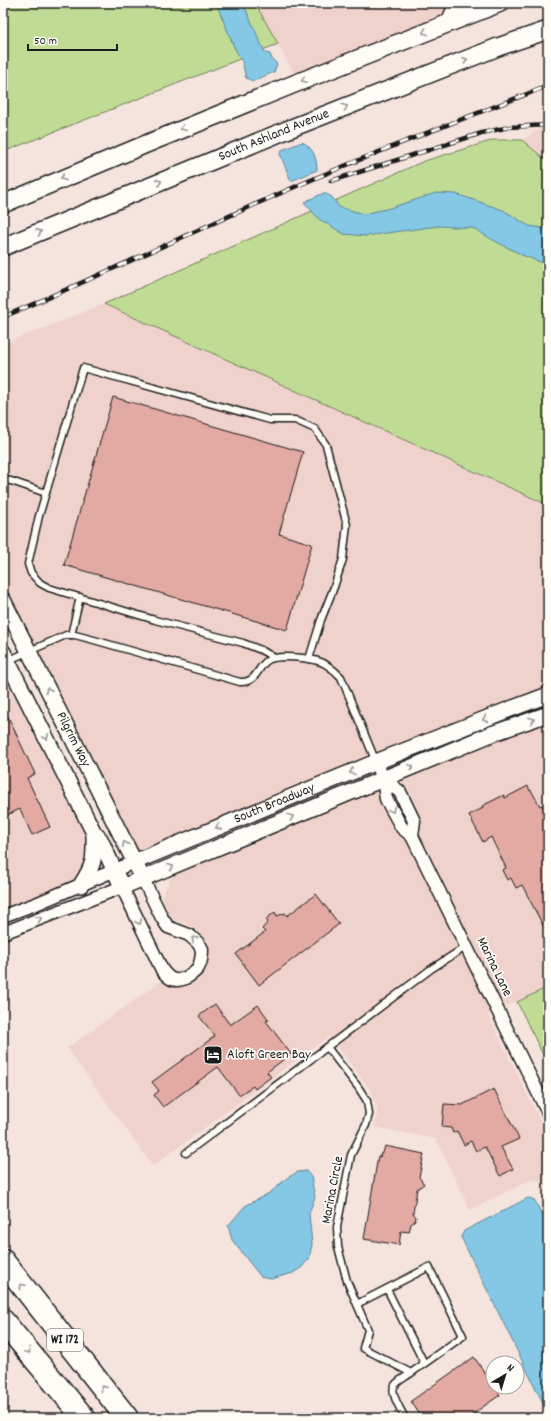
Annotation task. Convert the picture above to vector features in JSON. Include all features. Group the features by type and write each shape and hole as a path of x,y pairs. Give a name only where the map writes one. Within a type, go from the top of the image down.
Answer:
{"highway":[{"name":"WI 172","path":"3,1261 127,1418"},
{"name":"WI 172","path":"3,1321 84,1418"}],"main road":[{"path":"5,204 150,142 500,3"},
{"name":"South Ashland Avenue","path":"3,247 294,127 498,47 548,30"}],"street":[{"path":"449,22 457,3"},
{"name":"Pilgrim Way","path":"3,600 143,879"},
{"name":"Pilgrim Way","path":"5,656 94,833 100,839 122,887"},
{"name":"South Broadway","path":"3,916 38,903 376,762 548,695"},
{"name":"South Broadway","path":"3,933 143,879 494,733 548,714"},
{"name":"Marina Lane","path":"376,762 383,778 400,792 414,821 412,836 548,1113"},
{"path":"81,885 90,871 92,864 95,848 94,833"},
{"path":"122,887 162,970 166,976 173,980 180,981 198,968 202,949 189,935 168,927 143,879"}],"lane":[{"path":"309,659 343,559 347,525 326,445 315,429 295,420 270,420 83,368 31,548 28,564 31,573 40,583 49,588 155,620 242,643 261,650 273,657 309,659 330,666 341,677 376,762"},
{"path":"3,480 11,481 46,493"},
{"path":"71,635 80,597"},
{"path":"5,656 29,652 58,637 71,635 94,640 240,682 247,682 251,680 266,661 273,657"},
{"path":"186,1153 431,969 467,946"},
{"name":"Marina Circle","path":"327,1047 367,1101 369,1114 366,1125 351,1155 336,1227 338,1247 347,1282 368,1330 363,1348 411,1373"},
{"path":"357,1304 429,1267 463,1336 424,1363 393,1389 393,1394 405,1418"},
{"path":"387,1289 424,1363"}],"shaded area":[{"path":"255,3 500,3 299,82"},
{"path":"548,124 548,162 522,140"},
{"path":"104,304 548,505 548,695 134,862 3,600 3,344"},
{"path":"3,652 115,870 3,916"},
{"path":"548,722 548,986 488,1015 548,1137 548,1192 541,1181 530,1180 470,1210 436,1139 374,1127 377,1118 377,1108 370,1089 329,1036 153,1166 67,1048 160,982 182,986 194,981 204,973 209,950 199,931 184,923 174,920 169,914 162,898 170,879 180,870 428,765"}],"green space":[{"path":"3,3 255,3 278,44 3,152"},
{"path":"494,140 522,140 548,162 548,505 104,304 424,161"},
{"path":"548,987 548,1065 517,1002"}],"water":[{"path":"216,3 243,3 265,53 270,54 272,59 277,64 274,72 253,81 246,78 242,61 235,49"},
{"path":"302,142 312,150 317,170 291,181 280,154 282,150"},
{"path":"324,193 332,197 339,207 364,214 390,208 436,193 456,194 503,210 529,226 548,229 548,265 522,255 473,228 438,226 365,236 344,234 319,219 304,202"},
{"path":"306,1171 311,1177 315,1197 309,1213 312,1244 309,1259 301,1268 293,1273 271,1279 261,1277 232,1240 228,1226 245,1206 271,1192 287,1178 298,1172"},
{"path":"528,1198 535,1201 548,1226 548,1418 541,1418 543,1417 545,1407 525,1367 525,1355 519,1355 461,1237 464,1231"}],"building":[{"path":"113,397 303,452 279,534 312,544 287,630 64,565"},
{"path":"3,706 35,774 27,778 50,827 32,835 20,809 3,817"},
{"path":"528,786 540,806 542,805 548,817 548,935 522,885 516,888 511,878 507,880 502,870 506,868 491,837 483,842 469,815 483,808 482,806 504,795 505,798"},
{"path":"316,894 339,924 259,985 236,954 265,932 262,929 268,922 266,919 275,912 277,916 285,913 287,916"},
{"name":"Aloft Green Bay","path":"215,1004 230,1025 258,1005 269,1020 266,1021 291,1054 267,1072 271,1077 255,1089 253,1086 239,1095 218,1067 163,1107 154,1095 159,1091 152,1082 215,1036 199,1016"},
{"path":"494,1089 519,1139 501,1147 513,1169 500,1176 485,1147 476,1151 471,1141 464,1145 457,1131 453,1133 451,1128 442,1127 444,1104 462,1105"},
{"path":"385,1146 424,1154 419,1177 424,1184 417,1189 413,1213 416,1217 415,1221 411,1224 409,1232 401,1231 399,1245 364,1239 378,1156 380,1157 381,1153 383,1153"},
{"path":"474,1357 485,1373 485,1395 500,1395 467,1418 422,1418 411,1401"}],"railway":[{"path":"3,317 322,175 548,86"},
{"path":"331,181 482,133 509,127 548,125"}],"place":[{"name":"Aloft Green Bay","path":"213,1055"}]}
